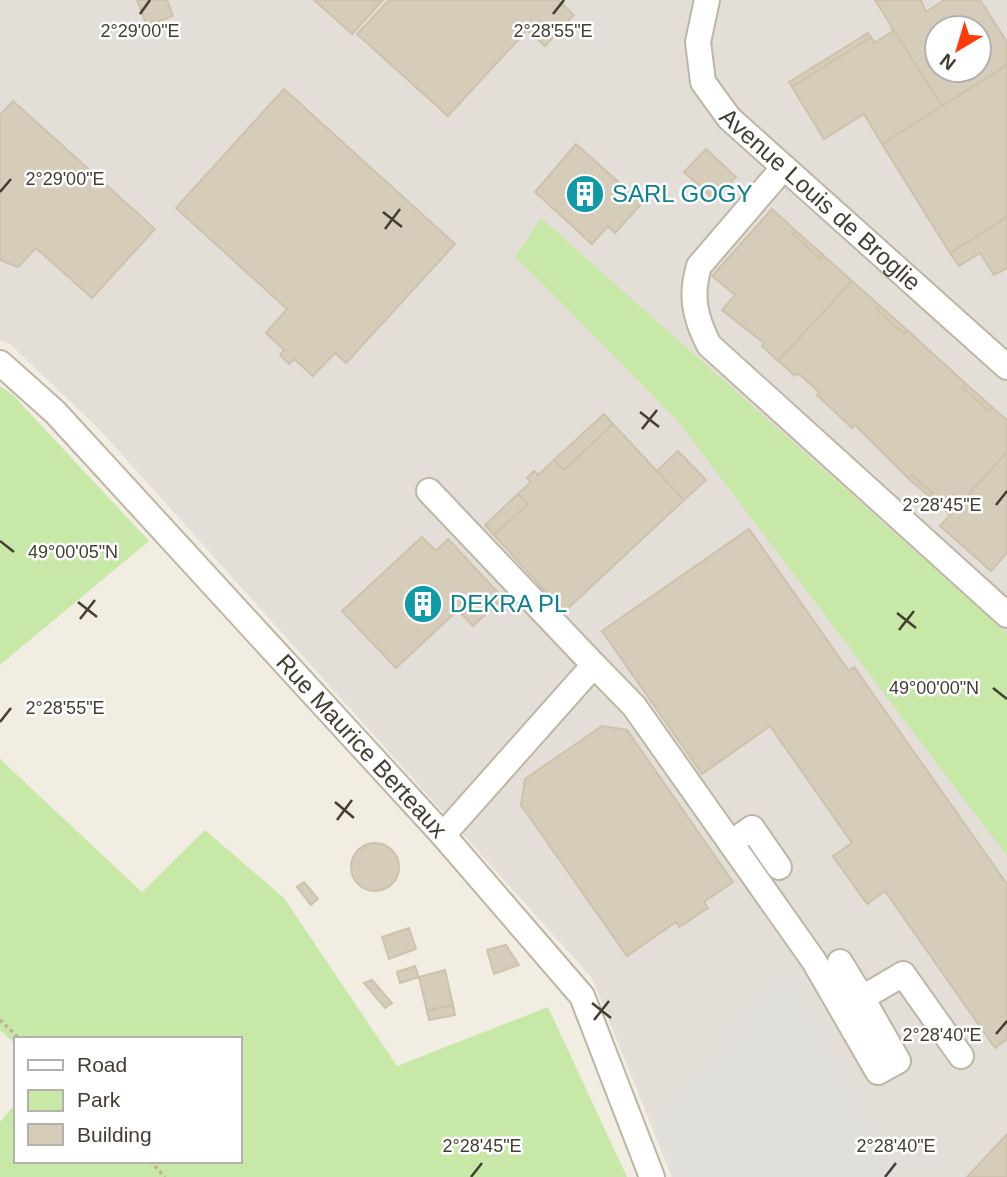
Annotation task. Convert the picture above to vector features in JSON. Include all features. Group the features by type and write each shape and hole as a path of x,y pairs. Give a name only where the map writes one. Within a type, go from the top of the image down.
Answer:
{"street":[{"name":"Avenue Louis de Broglie","path":"707,0 698,41 703,82 729,118 1007,367"},
{"path":"784,167 699,266 693,285 696,320 709,345 1007,615"},
{"name":"Rue Maurice Berteaux","path":"0,363 55,412 443,835 582,996 652,1177"},
{"path":"429,491 634,706 814,961 878,1072 898,1061 840,962"},
{"path":"443,835 594,665"},
{"path":"731,843 752,828 779,867"},
{"path":"862,998 903,974 961,1056"}],"path":[{"path":"0,1020 18,1037"},
{"path":"152,1163 165,1177"}],"shaded area":[{"path":"0,0 1007,0 1007,1177 672,1177 592,978 99,429 11,345 0,340"},
{"path":"786,977 895,1177 677,1177 655,1129"}],"green space":[{"path":"541,218 1007,633 1007,856 678,421 515,257"},
{"path":"0,386 13,395 149,541 0,665"},
{"path":"0,759 142,892 205,830 284,898 397,1066 548,1007 627,1177 0,1177 0,1122 14,1105 14,1163 242,1163 242,1037 14,1037 14,1043 0,1030"}],"building":[{"path":"137,0 167,0 173,16 147,26"},
{"path":"314,0 383,0 352,34"},
{"path":"389,0 558,0 574,15 545,46 527,30 448,116 357,34"},
{"path":"875,0 921,0 926,12 944,0 980,0 989,14 923,14 923,76"},
{"path":"993,20 1007,42 1007,65 993,74"},
{"path":"890,24 923,76 923,84 928,84 942,106 882,144 864,114 824,139 792,87 871,37 874,43 893,31"},
{"path":"868,33 871,37 792,87 789,82"},
{"path":"1007,65 1007,217 950,253 882,144 977,84 993,84 993,74"},
{"path":"928,84 977,84 942,106"},
{"path":"284,89 455,244 346,363 335,353 313,376 294,359 289,364 280,355 284,350 266,333 287,309 176,208"},
{"path":"13,101 155,229 92,298 36,248 18,267 0,260 0,115"},
{"name":"SARL GOGY","path":"576,144 642,203 615,233 608,226 592,244 535,192"},
{"path":"706,149 736,177 715,200 684,172"},
{"path":"772,209 796,231 793,234 820,259 823,255 852,281 778,361 762,346 764,343 722,310 735,295 712,276"},
{"path":"1007,217 1007,268 994,275 980,253 959,266 950,253"},
{"path":"796,231 823,255 820,259 793,234"},
{"path":"852,281 879,305 876,309 904,334 907,330 965,383 962,387 989,411 993,408 1007,420 1007,452 950,515 931,498 934,494 912,475 909,479 855,425 852,428 817,395 819,392 798,373 795,376 778,361"},
{"path":"879,305 907,330 904,334 876,309"},
{"path":"965,383 993,408 989,411 962,387"},
{"path":"604,414 613,424 564,470 554,460"},
{"path":"613,424 684,500 564,612 494,535 528,504 518,494 531,482 527,478 534,471 538,475 554,460 564,470"},
{"path":"678,451 706,480 684,500 657,471"},
{"path":"1007,452 1007,553 991,571 940,526"},
{"path":"912,475 934,494 931,498 909,479"},
{"path":"518,494 528,504 494,535 485,525"},
{"path":"749,529 849,671 854,667 1007,884 1007,1039 995,1048 885,891 867,904 833,856 852,843 770,726 702,774 602,631"},
{"name":"DEKRA PL","path":"422,537 436,551 448,539 503,598 473,626 458,610 396,668 342,611"},
{"path":"602,726 627,730 733,882 704,902 708,908 679,927 676,922 627,956 521,805 525,779"},
{"path":"375,843 392,850 399,867 392,884 375,891 358,884 351,867 358,850"},
{"path":"304,882 318,899 311,905 297,887"},
{"path":"409,928 416,949 389,959 382,937"},
{"path":"506,945 519,965 494,974 487,950"},
{"path":"415,966 419,977 400,983 397,972"},
{"path":"445,970 453,1005 427,1011 419,977"},
{"path":"372,980 392,1003 385,1008 364,983"},
{"path":"453,1005 455,1015 429,1020 427,1011"},
{"path":"1007,1134 1007,1177 967,1177"}],"place":[{"name":"SARL GOGY","path":"585,194"},
{"name":"DEKRA PL","path":"423,604"}]}
